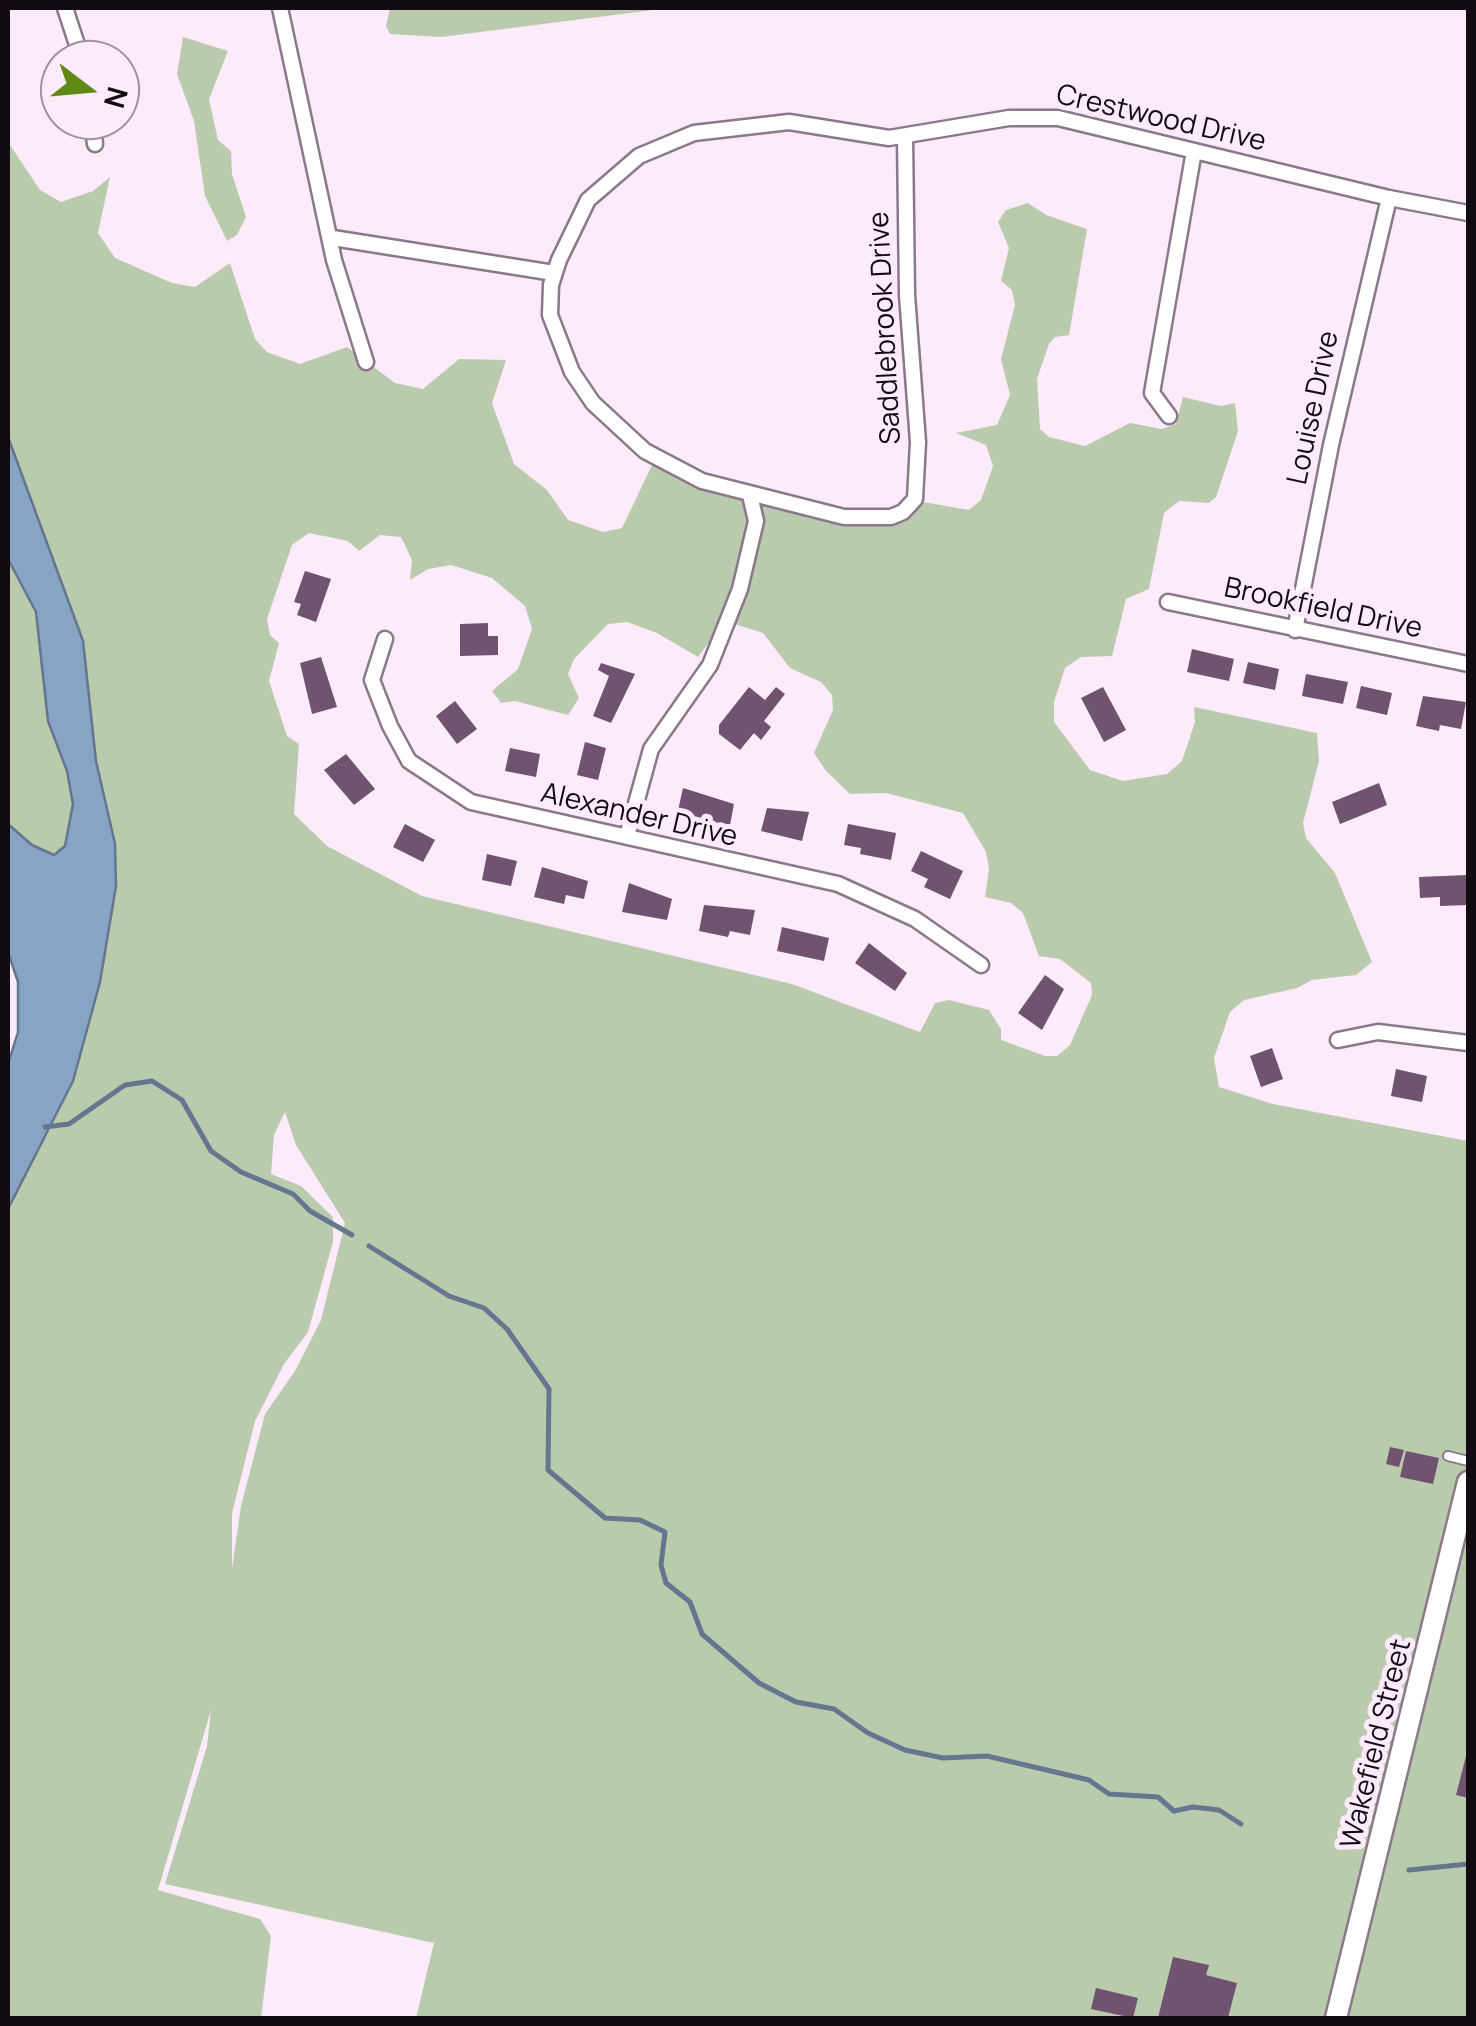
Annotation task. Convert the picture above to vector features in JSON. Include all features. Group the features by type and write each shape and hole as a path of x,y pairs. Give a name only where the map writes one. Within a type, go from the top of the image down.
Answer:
{"street":[{"path":"64,8 75,40"},
{"path":"280,8 352,330 366,362"},
{"name":"Crestwood Drive","path":"903,512 890,517 844,517 750,495 662,463 616,428 572,372 550,315 554,273 571,227 588,200 639,156 694,133 788,122 872,136 904,137 1041,116 1468,213"},
{"name":"Saddlebrook Drive","path":"903,512 915,499 918,442 907,294 904,137"},
{"path":"94,140 95,144"},
{"path":"1169,416 1152,394 1194,151"},
{"name":"Louise Drive","path":"1295,630 1330,445 1389,198"},
{"path":"332,238 554,273"},
{"path":"627,836 651,749 710,666 740,589 756,520 750,495"},
{"name":"Brookfield Drive","path":"1168,602 1468,664"},
{"name":"Alexander Drive","path":"386,639 372,680 409,762 471,802 838,884 915,920 982,965"},
{"path":"1338,1040 1378,1032 1468,1044"},
{"name":"Wakefield Street","path":"1336,2018 1468,1482"}],"lane":[{"path":"1448,1456 1468,1461"}],"green space":[{"path":"390,8 669,8 441,37 390,34 386,26"},
{"path":"183,37 228,51 209,99 218,140 231,151 232,174 246,217 237,235 227,241 205,196 194,121 177,74"},
{"path":"8,142 40,190 61,202 93,191 110,177 98,233 115,258 172,283 195,287 230,263 255,339 267,352 300,364 347,347 395,383 423,389 459,359 506,360 492,403 514,464 547,490 568,520 603,532 622,528 654,461 811,511 889,518 917,501 969,510 981,500 993,466 986,445 956,433 997,425 1010,395 1001,359 1015,305 1012,290 1001,281 1009,248 998,222 1006,210 1028,203 1046,215 1087,229 1069,335 1055,337 1049,344 1037,379 1040,429 1049,437 1085,446 1130,423 1162,429 1176,424 1183,397 1221,406 1235,403 1238,431 1216,497 1209,503 1179,501 1164,513 1149,589 1126,599 1112,656 1081,657 1065,668 1054,702 1054,722 1090,770 1123,781 1167,774 1182,761 1195,722 1194,707 1317,733 1319,761 1303,823 1306,838 1335,873 1372,962 1356,975 1312,980 1297,988 1244,1000 1230,1012 1214,1058 1219,1087 1273,1104 1468,1141 1468,2018 416,2018 434,1943 165,1884 207,1746 211,1710 158,1890 260,1919 271,1936 261,2018 8,2018 8,1209 73,1081 115,844 96,761 83,641 8,437","holes":["309,533 348,541 359,551 380,535 401,537 412,560 410,580 428,569 451,565 492,578 525,606 532,629 518,669 492,691 501,703 515,701 568,715 579,698 568,674 574,659 608,624 627,622 657,633 698,657 725,621 763,633 790,668 821,682 832,695 833,710 814,753 826,771 850,794 886,793 963,813 986,852 989,869 985,897 1011,903 1023,913 1039,956 1060,959 1091,983 1092,995 1070,1045 1057,1056 1045,1056 1001,1040 1001,1029 989,1010 949,1000 935,1003 920,1032 792,984 422,896 327,846 294,814 299,744 287,736 269,681 279,643 270,635 267,619 292,545","285,1112 296,1145 345,1223 321,1320 295,1371 265,1414 241,1506 232,1569 232,1513 255,1421 284,1364 308,1332 333,1242 333,1217 301,1186 271,1174 274,1135"]},
{"path":"8,559 36,612 48,721 67,771 73,804 65,847 54,855 32,845 8,824"}],"water":[{"path":"8,437 83,641 96,761 115,844 116,886 100,982 73,1081 8,1209 8,1064 18,1032 18,982 8,952 8,824 32,845 54,855 65,846 73,804 67,771 48,721 36,612 8,559"}],"building":[{"path":"305,571 331,579 316,622 297,615 301,604 294,602"},
{"path":"488,623 488,636 498,636 498,655 460,656 460,624"},
{"path":"1192,649 1234,659 1229,681 1187,672"},
{"path":"321,657 337,707 312,714 300,663"},
{"path":"1248,662 1279,669 1275,690 1243,683"},
{"path":"601,663 635,674 611,723 593,716 609,676 598,670"},
{"path":"1306,674 1348,682 1343,704 1302,696"},
{"path":"1361,686 1392,693 1387,715 1356,708"},
{"path":"749,687 765,700 776,687 785,694 764,721 771,727 761,740 754,733 740,750 719,734 719,725"},
{"path":"1103,687 1126,730 1104,742 1081,698"},
{"path":"1423,696 1466,702 1461,729 1440,725 1439,731 1416,726"},
{"path":"455,701 477,729 457,744 436,716"},
{"path":"585,742 606,748 598,780 577,775"},
{"path":"510,748 540,754 536,777 505,771"},
{"path":"346,754 375,789 354,805 324,770"},
{"path":"1379,783 1387,805 1340,824 1332,802"},
{"path":"683,788 734,804 730,825 677,815"},
{"path":"767,808 809,812 802,841 761,831"},
{"path":"405,824 435,840 423,862 393,847"},
{"path":"848,824 896,833 891,860 860,854 861,848 844,845"},
{"path":"921,851 963,871 950,899 924,887 928,879 911,871"},
{"path":"487,854 517,861 511,886 482,880"},
{"path":"542,867 588,881 584,899 566,895 564,904 534,897"},
{"path":"1467,875 1468,905 1440,906 1440,897 1420,898 1419,877"},
{"path":"629,883 672,899 667,920 622,912"},
{"path":"704,905 755,910 750,935 730,931 728,937 699,931"},
{"path":"782,927 829,938 824,961 777,951"},
{"path":"869,943 907,973 895,991 855,963"},
{"path":"1045,975 1064,989 1042,1030 1018,1013"},
{"path":"1272,1048 1283,1079 1261,1087 1250,1056"},
{"path":"1396,1069 1427,1076 1422,1102 1391,1096"},
{"path":"1390,1447 1404,1450 1399,1467 1386,1464"},
{"path":"1406,1451 1439,1458 1433,1484 1400,1477"},
{"path":"1468,1752 1468,1798 1456,1795"},
{"path":"1173,1957 1209,1965 1206,1975 1237,1983 1228,2018 1158,2018"},
{"path":"1096,1988 1138,1998 1133,2018 1091,2009"}],"waterway":[{"path":"45,1127 69,1124 125,1085 152,1081 182,1100 211,1151 241,1172 293,1194 310,1211 352,1235"},
{"path":"369,1246 449,1296 484,1308 507,1329 549,1389 548,1470 605,1518 640,1520 665,1532 661,1565 666,1583 690,1602 702,1634 759,1683 796,1702 834,1709 868,1733 905,1750 943,1758 987,1756 1089,1780 1109,1794 1158,1797 1174,1811 1193,1807 1219,1810 1241,1824"},
{"path":"1409,1870 1468,1864"}]}
